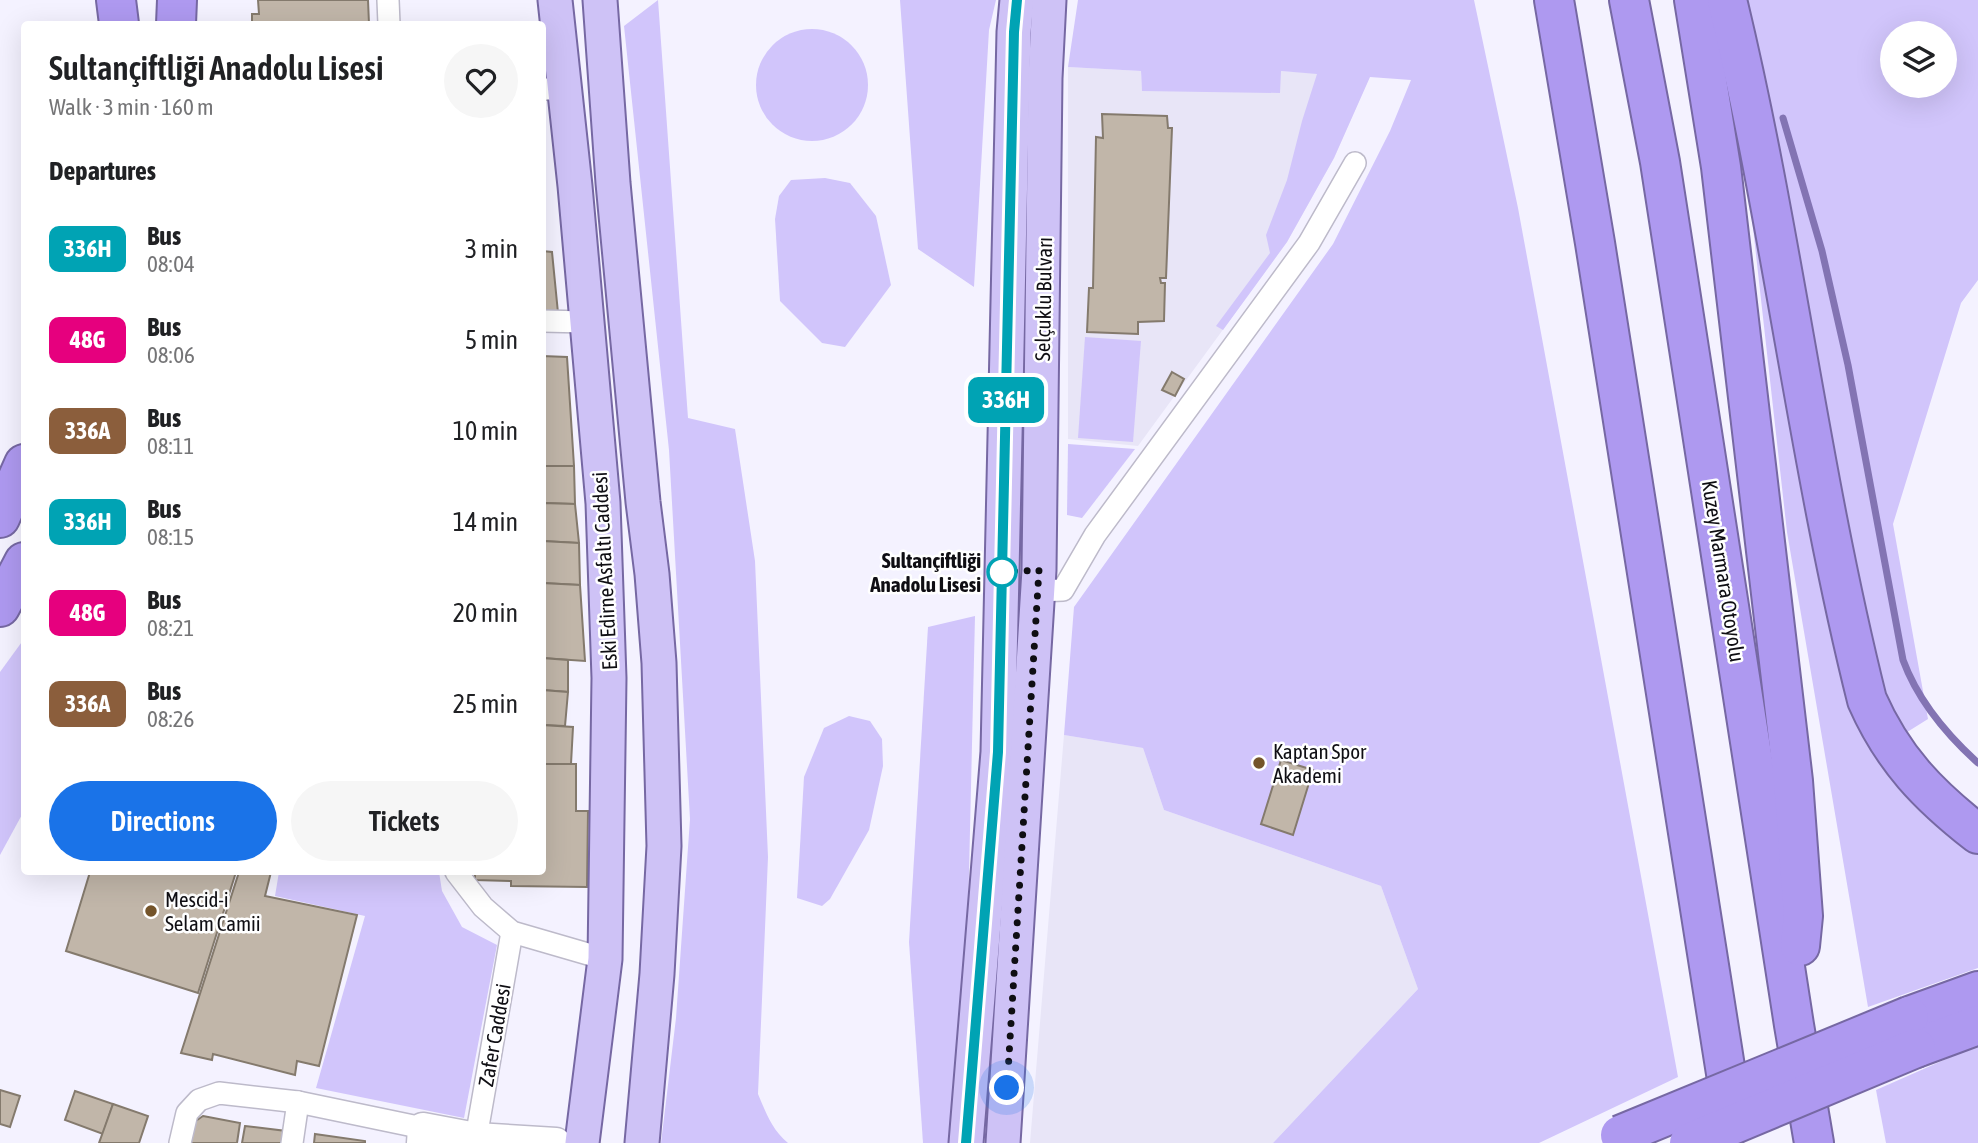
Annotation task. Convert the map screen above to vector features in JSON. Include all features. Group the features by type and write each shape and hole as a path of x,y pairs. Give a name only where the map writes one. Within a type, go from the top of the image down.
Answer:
{"highway":[{"path":"116,0 120,21"},
{"path":"134,21 136,0"},
{"path":"1554,0 1591,217 1737,1143"},
{"name":"Kuzey Marmara Otoyolu","path":"1629,0 1660,162 1814,1143"},
{"path":"1694,0 1721,167 1793,781 1802,916 1794,1025"},
{"path":"1727,0 1751,108 1825,513 1867,700 1878,726 1917,781 1978,834"},
{"path":"0,518 21,471"},
{"path":"0,607 21,568"},
{"path":"1689,1143 1913,1032 1978,991"},
{"path":"1708,1143 1706,1127 1718,1023"},
{"path":"1609,1139 1913,1032 1978,1025"}],"main road":[{"name":"Eski Edirne Asfaltı Caddesi","path":"555,0 553,89 575,186 603,503 609,665 605,959 582,1143"},
{"name":"Eski Edirne Asfaltı Caddesi","path":"600,0 613,183 659,663 664,846 657,974 642,1143"},
{"name":"Selçuklu Bulvarı","path":"966,1143 998,752 1014,32 1017,0"},
{"name":"Selçuklu Bulvarı","path":"1003,1143 1038,591 1045,78 1049,0"}],"street":[{"path":"388,0 390,21"},
{"path":"1038,591 1063,590 1096,535 1309,243 1355,163"},
{"path":"546,321 586,322"},
{"path":"458,875 483,908 512,932 605,959"},
{"name":"Zafer Caddesi","path":"476,1138 512,932"},
{"path":"180,1143 187,1113 199,1100 219,1093 298,1102 423,1135 556,1143"},
{"path":"292,1143 298,1102"}],"shaded area":[{"path":"658,0 688,418 735,429 755,561 768,857 758,1094 774,1127 788,1143 661,1143 676,1018 690,819 669,450 624,26"},
{"path":"900,0 996,0 989,30 974,287 918,249"},
{"path":"1078,0 1474,0 1518,208 1678,1077 1539,1143 1273,1143 1418,989 1381,886 1164,810 1143,748 1064,735 1074,607 1333,244 1390,131 1411,80 1370,77 1334,158 1287,242 1223,330 1216,326 1270,253 1266,235 1287,180 1317,74 1281,71 1280,93 1142,91 1141,71 1068,67"},
{"path":"1745,0 1978,0 1978,280 1961,303 1893,524 1928,719 1904,734 1878,686 1793,268 1771,110"},
{"path":"812,29 833,33 852,45 864,64 868,85 864,106 852,125 833,137 812,141 791,137 772,125 760,106 756,85 760,64 772,45 791,33"},
{"path":"1068,67 1141,71 1142,90 1280,92 1280,71 1370,76 1334,158 1287,242 1138,446 1068,439"},
{"path":"825,178 850,183 876,216 891,285 845,347 822,343 780,301 775,219 779,196 791,180"},
{"path":"1751,210 1840,653 1966,846 1978,853 1978,968 1868,1007 1787,532"},
{"path":"1085,337 1141,341 1133,442 1078,438"},
{"path":"1068,444 1135,449 1082,518 1067,515"},
{"path":"975,616 968,916 949,1143 923,1143 909,942 928,627"},
{"path":"21,643 21,816 0,855 0,672"},
{"path":"849,716 870,721 882,739 883,766 869,830 830,899 822,906 797,898 804,777 824,728"},
{"path":"1064,735 1143,748 1164,810 1381,886 1418,989 1273,1143 1030,1143"},
{"path":"278,875 439,875 442,891 462,927 497,945 464,1118 316,1088 365,916 275,896"},
{"path":"1978,1045 1978,1143 1886,1143 1876,1090"}],"building":[{"path":"258,0 368,0 369,21 252,21 252,14 259,14"},
{"path":"1102,114 1167,116 1168,128 1172,128 1166,278 1160,278 1161,283 1165,283 1164,321 1138,322 1138,334 1087,332 1089,288 1093,288 1096,137 1103,138"},
{"path":"546,251 552,252 558,313 546,312"},
{"path":"546,356 567,357 574,466 546,466"},
{"path":"1172,372 1184,379 1175,396 1162,390"},
{"path":"546,466 574,466 575,504 546,503"},
{"path":"546,503 575,504 579,543 546,541"},
{"path":"546,541 579,543 580,585 546,583"},
{"path":"546,583 580,585 585,661 546,658"},
{"path":"546,658 568,660 568,692 546,690"},
{"path":"546,690 568,692 565,726 546,725"},
{"path":"546,725 573,727 571,764 546,764"},
{"path":"1281,760 1313,770 1293,835 1261,824"},
{"path":"546,764 576,764 576,811 588,811 587,887 511,886 511,881 475,880 475,875 546,875"},
{"name":"Mescid-i Selam Camii","path":"89,875 235,875 198,993 66,951"},
{"path":"238,875 270,875 265,896 357,915 319,1066 297,1061 295,1075 213,1054 212,1060 181,1053"},
{"path":"0,1090 20,1096 10,1127 0,1124"},
{"path":"75,1091 113,1104 103,1134 65,1120"},
{"path":"113,1104 148,1116 139,1143 99,1143"},
{"path":"203,1116 240,1123 237,1143 185,1143 187,1127"},
{"path":"245,1126 286,1131 285,1143 242,1143"},
{"path":"315,1134 365,1141 365,1143 314,1143"}],"waterway":[{"path":"1783,118 1822,251 1848,365 1903,660 1934,716 1978,763"}],"bus line":[{"name":"336H","path":"966,1143 998,752 1014,32 1017,0"}],"place":[{"name":"Sultançiftliği Anadolu Lisesi","path":"1002,572"},
{"name":"Kaptan Spor Akademi","path":"1259,763"},
{"name":"Mescid-i Selam Camii","path":"151,911"}],"route":[{"path":"1002,572 1039,570 1007,1088"}]}
